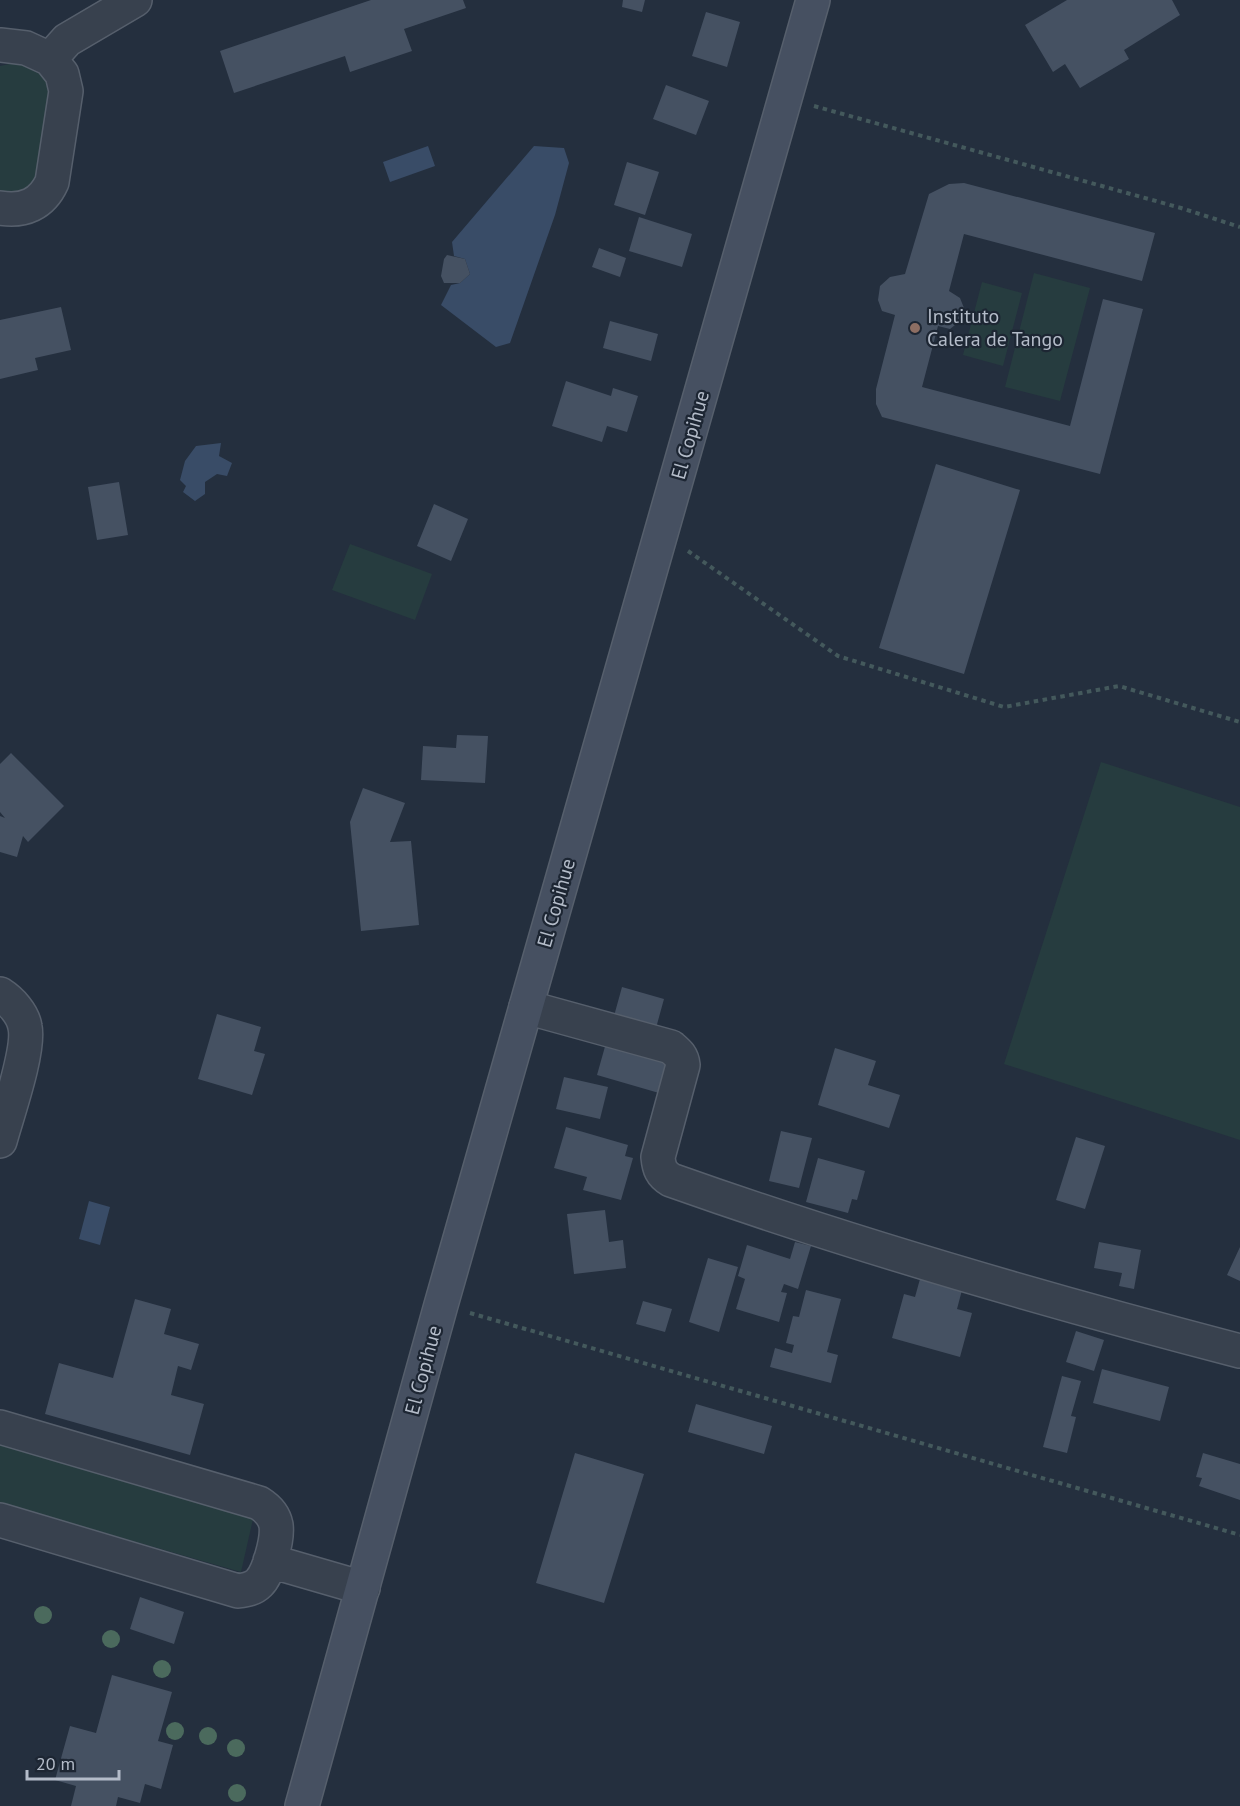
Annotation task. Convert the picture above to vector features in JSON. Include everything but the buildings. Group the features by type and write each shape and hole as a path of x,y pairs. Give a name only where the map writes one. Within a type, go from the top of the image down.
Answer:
{"main road":[{"name":"El Copihue","path":"302,1806 441,1305 813,0"}],"street":[{"path":"50,59 67,40 135,0"},
{"path":"0,45 26,48 50,59 62,75 66,91 52,182 46,194 37,203 12,210 0,208"},
{"path":"0,994 16,1009 25,1025 26,1044 0,1141"},
{"path":"526,1007 671,1047 678,1052 683,1065 658,1157 659,1168 663,1175 671,1180 744,1206 962,1274 1128,1322 1240,1351"},
{"path":"0,1427 259,1503 271,1514 276,1525 270,1561 260,1582 252,1588 238,1591 0,1520"},
{"path":"270,1561 363,1588"}],"path":[{"path":"785,99 1181,208 1240,227"},
{"path":"660,539 680,545 838,656 1004,707 1119,686 1240,722"},
{"path":"441,1305 1240,1535"}],"green space":[{"path":"23,61 42,76 52,101 41,184 0,199 0,66"},
{"path":"1034,273 1090,288 1060,401 1005,387"},
{"path":"982,282 1022,293 1003,366 963,355"},
{"path":"350,544 432,574 415,620 332,590"},
{"path":"1101,762 1240,807 1240,1140 1004,1064"},
{"path":"0,1442 253,1519 241,1572 0,1503"}],"water":[{"path":"428,146 435,166 390,182 383,162"},
{"path":"534,146 564,148 569,163 555,215 510,343 496,347 441,305 451,285 460,283 470,274 465,259 454,256 452,242"},
{"path":"221,443 219,456 232,463 227,476 217,474 205,482 205,494 195,501 183,492 186,486 180,480 185,461 196,446"},
{"path":"89,1201 110,1207 100,1245 79,1239"}],"place":[{"name":"Instituto Calera de Tango","path":"915,328"}]}
